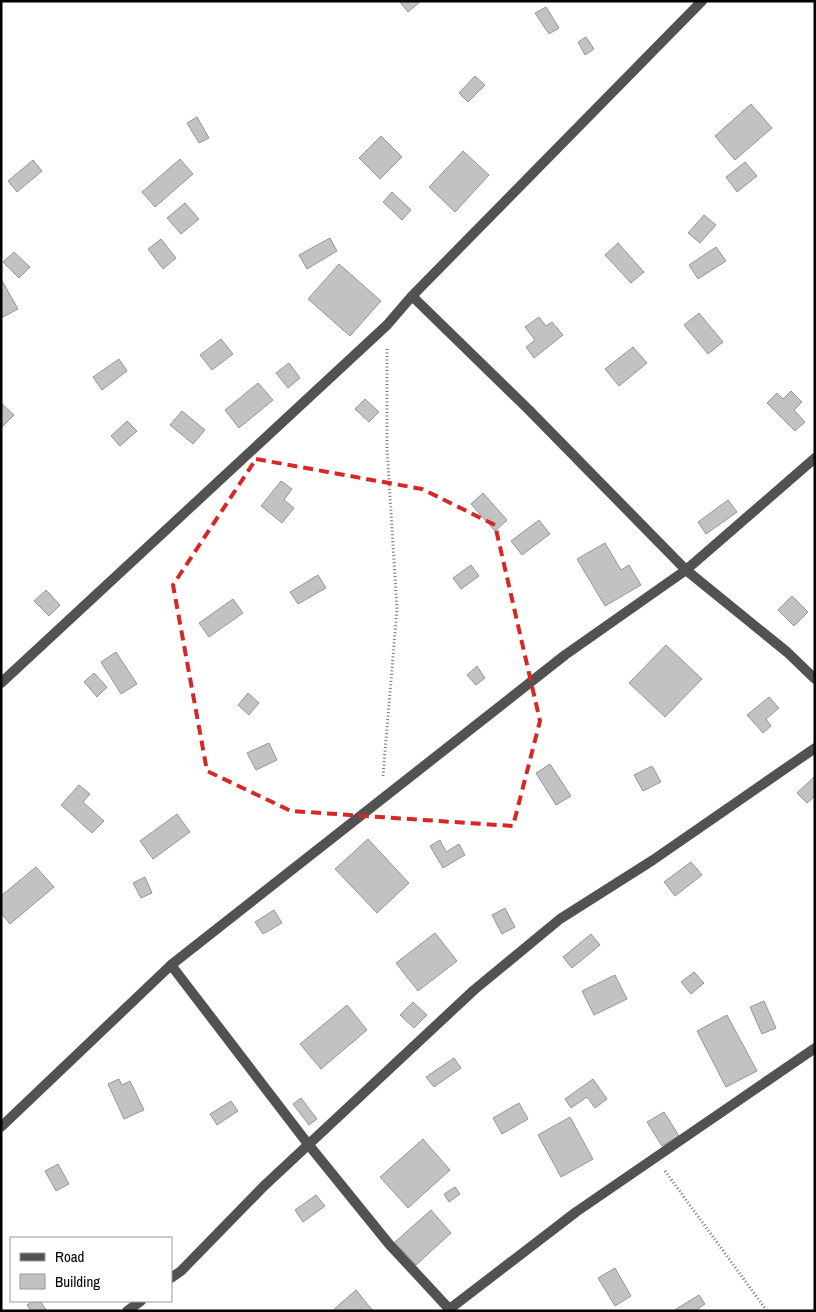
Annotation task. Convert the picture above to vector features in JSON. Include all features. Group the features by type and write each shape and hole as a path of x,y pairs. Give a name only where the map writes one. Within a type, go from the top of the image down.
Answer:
{"street":[{"path":"1,683 387,325 412,296 702,1"},
{"path":"412,296 528,409 686,570 787,652 815,679"},
{"path":"1,1127 171,964 565,655 686,570 815,458"},
{"path":"172,1277 308,1144 474,990 560,919 653,860 815,748"},
{"path":"171,964 308,1144 389,1244 449,1310 576,1212 815,1048"},
{"path":"127,1311 140,1302"}],"path":[{"path":"381,801 397,609 387,448 387,325"},
{"path":"656,1158 767,1311"}],"highlighted area":[{"path":"256,459 422,489 495,525 540,721 513,826 291,811 207,771 173,585"}],"building":[{"path":"399,1 421,1 408,12"},
{"path":"546,7 559,28 549,34 535,13"},
{"path":"586,37 594,49 585,55 578,42"},
{"path":"475,76 485,85 468,102 459,93"},
{"path":"751,104 772,128 735,160 715,136"},
{"path":"197,117 209,138 199,143 187,123"},
{"path":"381,136 402,157 380,179 359,158"},
{"path":"463,151 489,175 455,212 429,187"},
{"path":"180,159 193,174 155,207 142,192"},
{"path":"33,160 42,171 17,192 8,181"},
{"path":"745,162 757,176 737,192 726,177"},
{"path":"392,192 411,210 402,220 383,202"},
{"path":"185,203 199,219 181,234 167,218"},
{"path":"704,215 716,225 700,243 688,233"},
{"path":"330,238 337,251 307,269 299,255"},
{"path":"161,239 176,258 163,269 148,249"},
{"path":"618,243 644,272 631,283 605,255"},
{"path":"716,247 726,261 698,279 689,265"},
{"path":"14,252 30,267 19,278 3,262"},
{"path":"339,264 381,301 350,336 308,299"},
{"path":"1,279 18,309 1,318"},
{"path":"699,313 723,342 708,354 684,325"},
{"path":"539,317 546,326 552,322 563,335 534,358 526,347 535,340 525,327"},
{"path":"221,339 233,354 212,370 200,355"},
{"path":"633,347 647,363 619,386 605,369"},
{"path":"119,359 127,371 102,390 93,377"},
{"path":"289,363 300,378 288,388 276,373"},
{"path":"258,383 273,400 239,428 225,410"},
{"path":"791,391 802,402 794,410 805,422 795,431 767,403 777,393 783,399"},
{"path":"365,399 379,412 369,422 355,409"},
{"path":"1,403 14,415 1,428"},
{"path":"182,411 205,430 193,444 170,425"},
{"path":"127,421 137,431 120,446 111,436"},
{"path":"281,481 292,489 284,500 294,508 282,523 261,506"},
{"path":"483,493 507,520 495,531 471,504"},
{"path":"728,500 737,512 706,534 698,522"},
{"path":"539,520 550,534 522,555 511,541"},
{"path":"605,543 621,570 629,565 641,585 605,606 577,559"},
{"path":"471,565 479,576 461,589 453,578"},
{"path":"318,575 326,588 298,604 290,592"},
{"path":"46,590 60,605 49,616 34,601"},
{"path":"792,596 808,612 794,626 778,610"},
{"path":"233,599 243,613 209,637 199,623"},
{"path":"666,645 702,679 665,717 629,683"},
{"path":"116,652 137,684 121,694 101,662"},
{"path":"477,666 485,678 476,685 467,675"},
{"path":"94,673 107,687 97,697 84,682"},
{"path":"248,693 259,703 249,715 238,705"},
{"path":"769,697 779,708 766,719 771,726 763,733 747,715"},
{"path":"269,743 277,760 256,770 247,753"},
{"path":"550,764 571,796 556,805 536,773"},
{"path":"652,766 661,782 643,791 634,775"},
{"path":"815,776 815,796 807,803 797,793"},
{"path":"79,785 90,794 83,802 104,821 92,833 61,805"},
{"path":"177,814 190,832 153,859 140,841"},
{"path":"368,839 409,883 377,913 335,869"},
{"path":"440,840 446,852 459,844 465,855 443,868 430,846"},
{"path":"691,862 702,875 675,896 664,882"},
{"path":"36,867 54,887 10,924 1,913 1,896"},
{"path":"145,877 152,893 141,898 133,883"},
{"path":"505,908 515,927 502,934 492,915"},
{"path":"274,910 282,923 263,934 255,922"},
{"path":"435,933 457,961 418,991 396,963"},
{"path":"591,934 600,945 572,968 563,957"},
{"path":"694,972 704,983 691,994 681,982"},
{"path":"615,975 627,999 594,1015 582,991"},
{"path":"764,1001 776,1028 762,1034 750,1007"},
{"path":"413,1002 427,1015 414,1028 400,1015"},
{"path":"347,1005 367,1030 321,1069 300,1044"},
{"path":"727,1015 757,1071 726,1087 697,1031"},
{"path":"454,1058 461,1068 434,1087 426,1077"},
{"path":"119,1079 122,1085 130,1081 144,1110 124,1119 108,1084"},
{"path":"593,1079 607,1099 595,1108 587,1097 571,1108 565,1099"},
{"path":"301,1098 317,1119 309,1125 293,1104"},
{"path":"231,1101 238,1111 217,1125 210,1114"},
{"path":"519,1103 528,1119 502,1134 493,1118"},
{"path":"664,1112 679,1136 662,1146 647,1122"},
{"path":"570,1117 593,1159 561,1177 538,1135"},
{"path":"423,1139 450,1170 408,1208 380,1177"},
{"path":"58,1164 69,1184 56,1191 45,1171"},
{"path":"455,1187 460,1194 449,1202 444,1194"},
{"path":"316,1195 325,1206 303,1222 295,1210"},
{"path":"431,1210 451,1233 416,1265 395,1242"},
{"path":"615,1268 631,1296 615,1306 598,1278"},
{"path":"356,1290 373,1311 332,1311"},
{"path":"699,1295 705,1304 695,1311 673,1311"},
{"path":"32,1302 41,1302 47,1311 31,1311 27,1305"}]}
